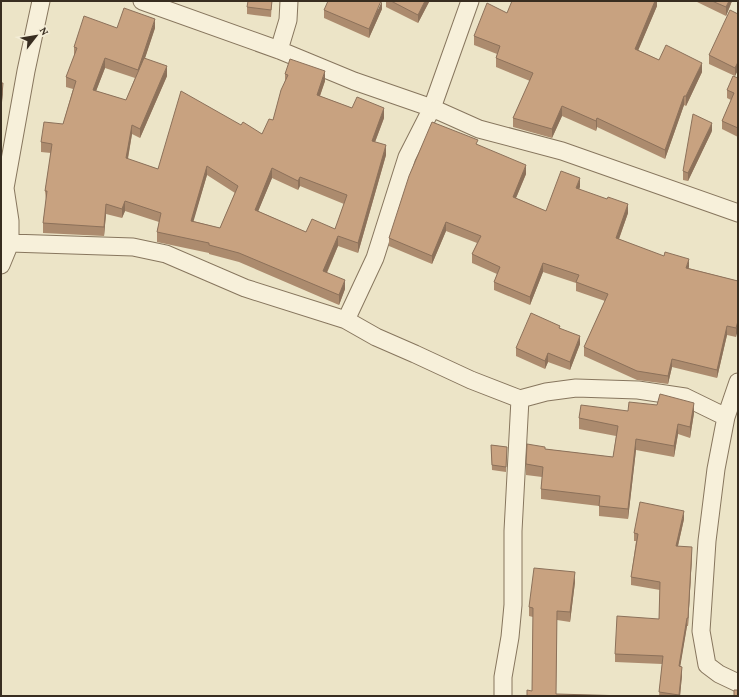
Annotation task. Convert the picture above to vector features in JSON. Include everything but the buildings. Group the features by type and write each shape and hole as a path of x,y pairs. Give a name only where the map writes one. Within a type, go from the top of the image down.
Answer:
{"street":[{"path":"1,266 10,243 10,221 3,188 41,1"},
{"path":"279,50 288,20 289,1"},
{"path":"346,320 375,258 407,157 432,108 470,1"},
{"path":"148,2 279,50 354,81 432,108 479,129 562,151 738,213"},
{"path":"10,243 133,246 166,254 245,288 346,320 376,337 402,349 472,380 520,399 546,392 576,388 638,390 685,398 726,417"},
{"path":"738,382 726,417 716,469 707,541 700,631 707,665 719,674 738,683"},
{"path":"503,696 503,677 510,637 513,605 513,531 520,399"}]}
